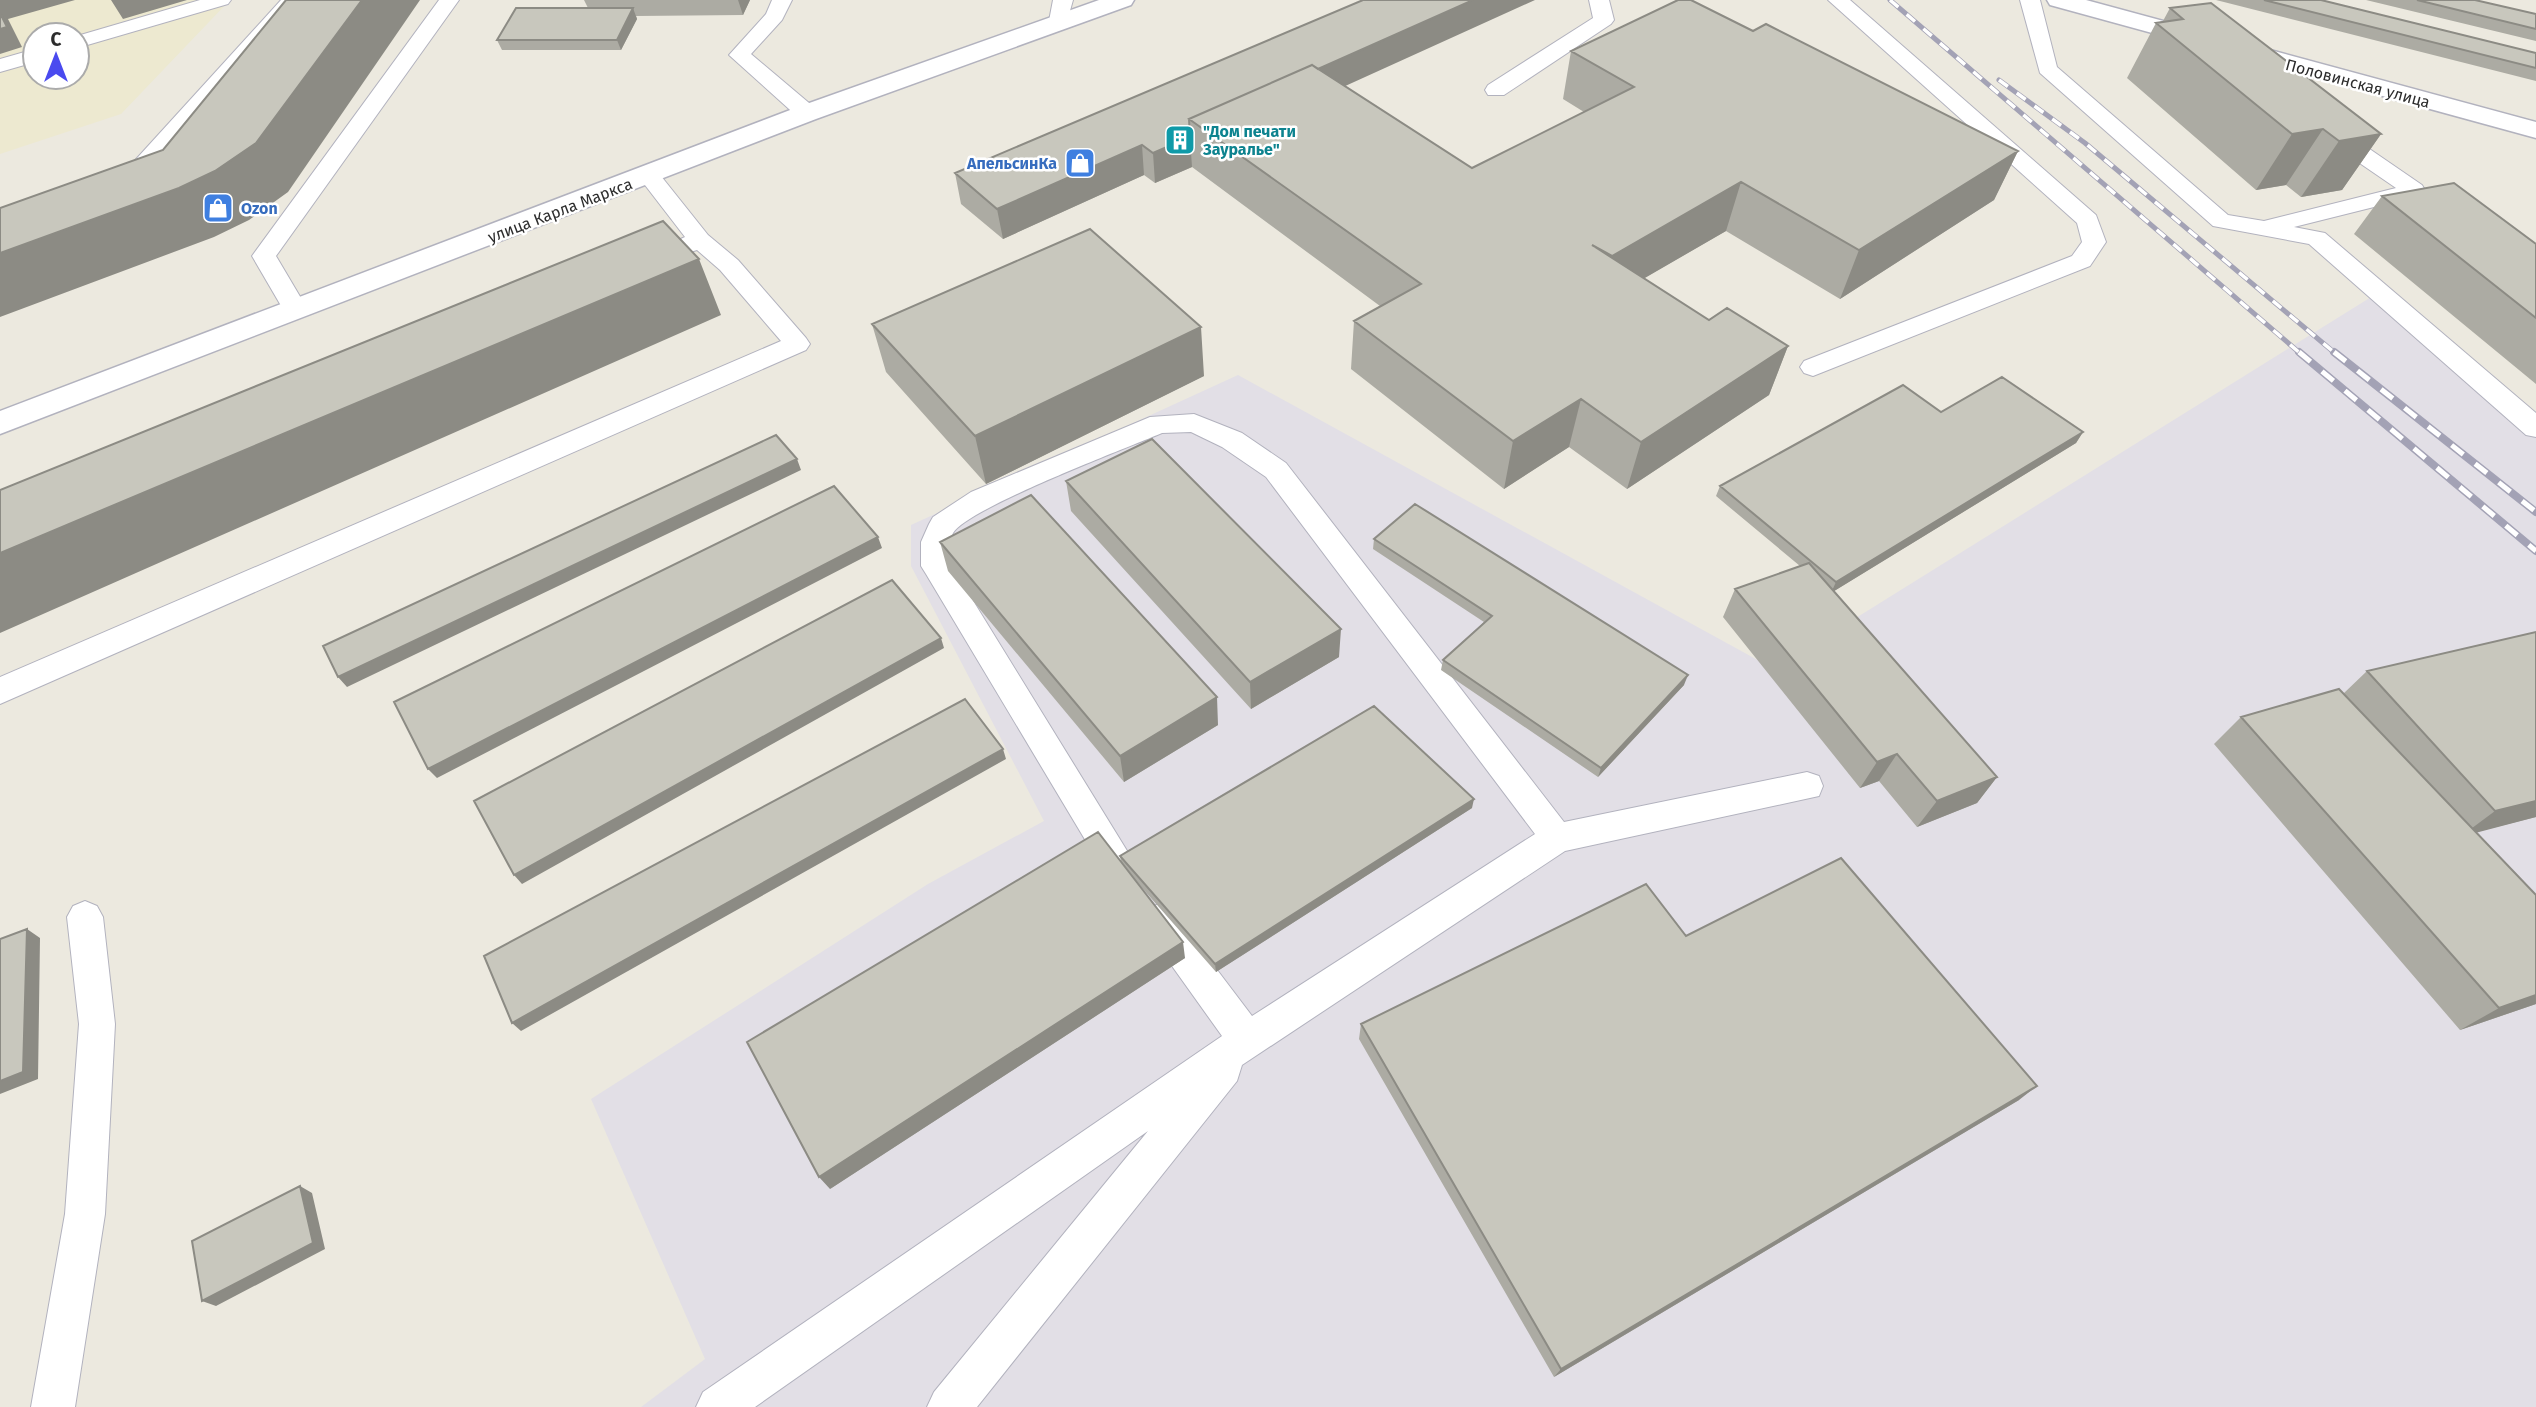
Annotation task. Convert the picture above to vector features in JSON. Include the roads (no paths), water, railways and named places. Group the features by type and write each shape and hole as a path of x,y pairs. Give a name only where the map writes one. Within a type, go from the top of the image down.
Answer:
{"main road":[{"name":"Половинская улица","path":"2059,0 2536,130"},
{"name":"улица Карла Маркса","path":"0,423 649,176 1061,10 1119,1"}],"lane":[{"path":"91,38 221,0"},
{"path":"269,0 292,0"},
{"path":"104,199 117,195 292,0"},
{"path":"296,310 264,256 449,0"},
{"path":"782,0 775,16 739,55 807,113"},
{"path":"1496,90 1604,20 1599,0"},
{"path":"1813,367 2081,261 2094,242 2088,220 1838,0"},
{"path":"2030,0 2047,69 2221,221 2317,238 2536,428"},
{"path":"0,66 21,59"},
{"path":"2261,228 2414,190 2318,124"},
{"path":"0,691 797,344 729,265 700,240 649,176"},
{"path":"661,255 700,240"},
{"path":"1247,1040 1107,850 936,566 935,542 943,524 981,499 1159,424 1194,423 1232,439 1276,470 1557,838"},
{"path":"718,1407 1247,1040 1557,838 1807,786"},
{"path":"53,1407 85,1214 96,1051 97,1024 85,917"},
{"path":"950,1407 1247,1040"}],"railway":[{"path":"1890,0 2301,354"},
{"path":"1999,80 2085,143 2336,354"},
{"path":"2299,352 2536,551"},
{"path":"2334,352 2536,512"}],"place":[{"name":"\"Дом печати Зауралье\"","path":"1180,140"},
{"name":"АпельсинКа","path":"1080,163"},
{"name":"Ozon","path":"218,208"}]}
